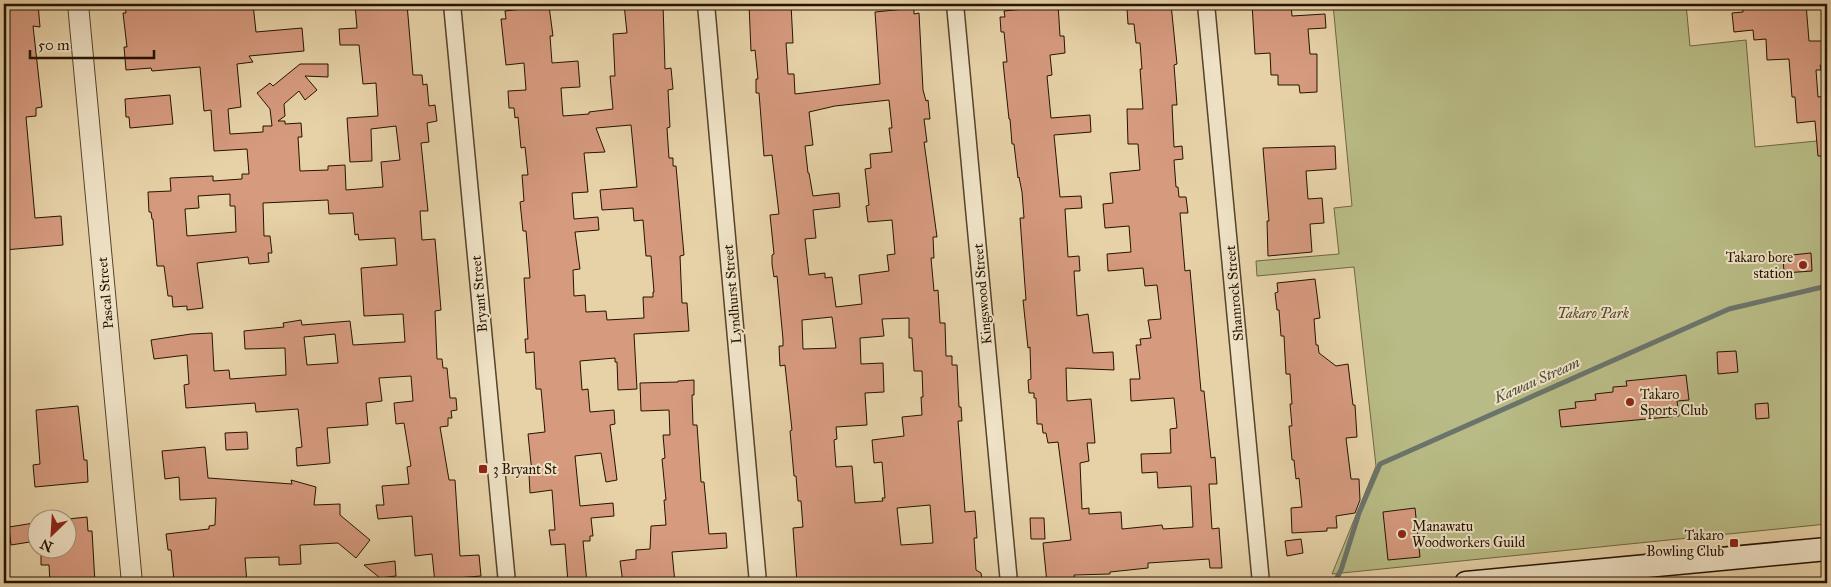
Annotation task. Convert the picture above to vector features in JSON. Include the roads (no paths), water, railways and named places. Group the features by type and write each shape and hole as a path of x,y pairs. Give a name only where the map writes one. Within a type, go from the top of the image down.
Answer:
{"main road":[{"path":"1466,583 1827,549"}],"street":[{"name":"Pascal Street","path":"78,4 132,583"},
{"name":"Bryant Street","path":"452,4 507,583"},
{"name":"Lyndhurst Street","path":"706,4 758,583"},
{"name":"Kingswood Street","path":"955,4 1009,583"},
{"name":"Shamrock Street","path":"1206,4 1261,583"}],"waterway":[{"name":"Kawau Stream","path":"1334,583 1341,570 1359,513 1380,464 1729,309 1827,286"}],"place":[{"name":"Takaro bore station","path":"1803,265"},
{"name":"Takaro Sports Club","path":"1630,402"},
{"name":"3 Bryant St","path":"483,469"},
{"name":"Manawatu Woodworkers Guild","path":"1402,534"},
{"name":"Takaro Bowling Club","path":"1734,543"}],"park label":[{"name":"Takaro Park","path":"1593,313"}]}
